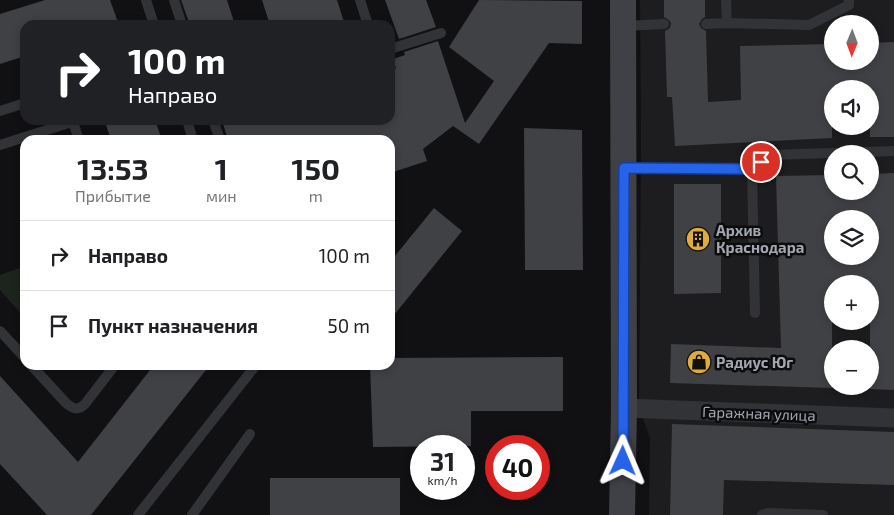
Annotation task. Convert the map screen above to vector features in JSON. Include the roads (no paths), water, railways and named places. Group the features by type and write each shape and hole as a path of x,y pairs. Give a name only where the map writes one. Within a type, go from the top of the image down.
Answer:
{"street":[{"path":"622,515 624,408 623,0"},
{"name":"Гаражная улица","path":"624,408 894,418"}],"lane":[{"path":"146,0 152,20"},
{"path":"174,0 180,20"},
{"path":"360,0 366,20"},
{"path":"726,0 727,23"},
{"path":"706,24 808,25 849,5 849,0"},
{"path":"623,26 664,24"},
{"path":"395,48 441,33"},
{"path":"0,111 20,105"},
{"path":"31,135 62,125"},
{"path":"0,145 20,139"},
{"path":"624,168 752,169 770,155 894,151"},
{"path":"752,169 755,313"},
{"path":"0,331 20,353"},
{"path":"36,370 71,408 77,409 85,404 111,370"},
{"path":"138,515 252,370"},
{"path":"192,515 250,434"},
{"path":"762,515 768,513 823,515"}],"place":[{"name":"Архив Краснодара","path":"698,239"},
{"name":"Радиус Юг","path":"699,362"}]}
